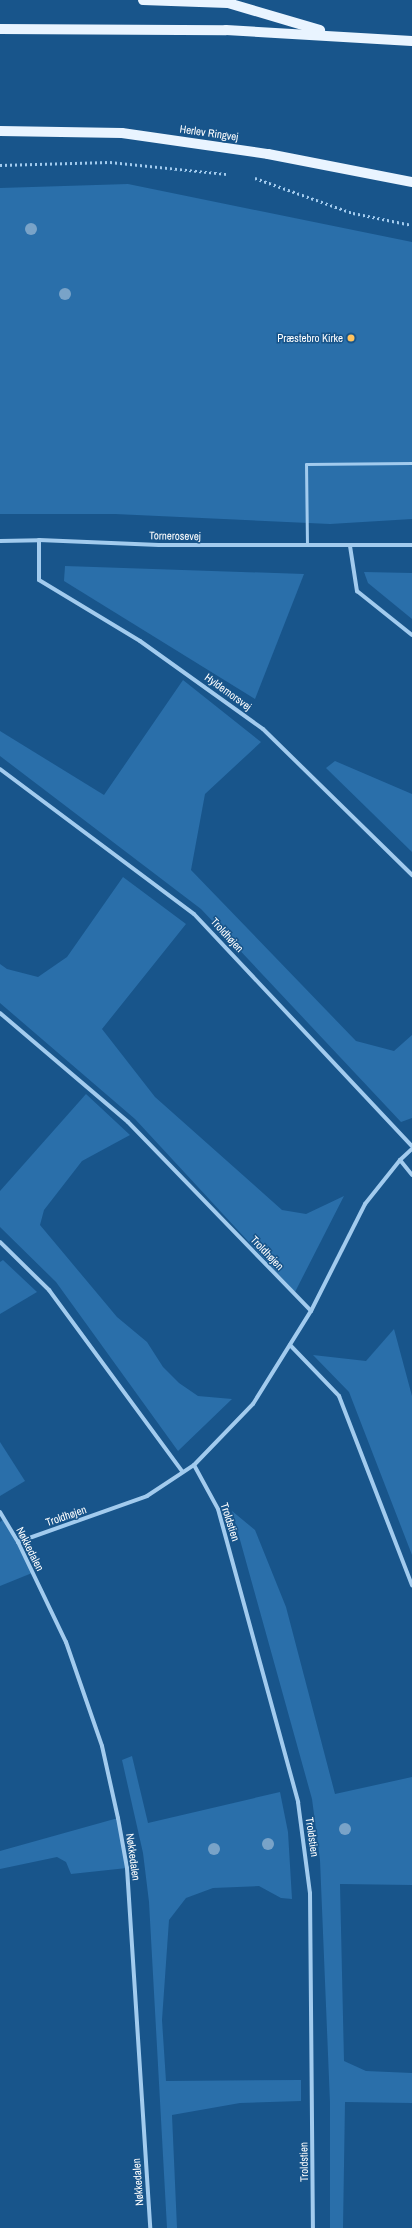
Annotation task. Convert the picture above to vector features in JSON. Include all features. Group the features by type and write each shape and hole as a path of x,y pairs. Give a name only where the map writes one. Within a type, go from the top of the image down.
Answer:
{"main road":[{"path":"143,0 228,3 338,35"},
{"path":"0,29 226,30 338,35 412,41"},
{"name":"Herlev Ringvej","path":"0,131 122,133 268,154 388,176 412,182"},
{"path":"388,176 412,176"}],"street":[{"name":"Tornerosevej","path":"0,541 39,540 159,545 412,545"},
{"name":"Hyldemorsvej","path":"39,540 40,580 140,641 263,729 412,875"},
{"path":"350,546 357,591 412,635"},
{"name":"Troldhøjen","path":"0,769 194,914 412,1147 365,1204 310,1311 253,1404 194,1465 182,1471 147,1496 18,1542"},
{"name":"Troldhøjen","path":"0,1014 128,1122 310,1311"},
{"path":"400,1160 412,1175"},
{"path":"0,1242 50,1290 182,1471"},
{"path":"290,1345 339,1396 412,1585"},
{"name":"Troldstien","path":"194,1465 218,1509 298,1802 310,1893 313,2228"},
{"name":"Nøkkedalen","path":"0,1512 18,1542 66,1642 102,1746 126,1859 150,2228"}],"lane":[{"path":"306,545 306,464 412,463"}],"path":[{"path":"0,164 110,162 229,174"},
{"path":"252,177 353,213 412,225"}],"shaded area":[{"path":"128,184 412,242 412,519 330,524 115,514 0,514 0,188"},
{"path":"65,566 304,574 255,699 64,581"},
{"path":"364,572 412,573 412,619 368,583"},
{"path":"183,680 261,742 205,794 191,870 356,1041 394,1051 412,1035 412,1118 401,1122 201,909 0,756 0,731 104,795"},
{"path":"335,761 412,794 412,852 326,768"},
{"path":"123,877 186,924 102,1029 155,1097 282,1210 306,1214 344,1196 295,1292 135,1119 0,1003 0,964 7,969 38,977 67,957"},
{"path":"86,1094 130,1135 82,1161 44,1210 40,1225 117,1317 147,1342 163,1367 179,1383 198,1396 232,1399 178,1451 56,1282 0,1227 0,1191"},
{"path":"3,1260 37,1292 0,1314 0,1262"},
{"path":"394,1329 412,1396 412,1555 349,1392 313,1355 366,1361"},
{"path":"0,1442 25,1481 0,1496"},
{"path":"232,1511 255,1530 286,1607 335,1794 412,1777 412,1885 340,1884 344,2061 366,2071 412,2073 412,2103 345,2102 343,2228 330,2228 330,2103 320,1860 312,1799"},
{"path":"4,1519 32,1573 0,1586 0,1522"},
{"path":"132,1756 148,1823 280,1792 288,1832 292,1899 281,1898 259,1886 213,1888 186,1898 169,1920 162,2020 166,2081 301,2080 301,2101 240,2103 172,2115 177,2228 167,2228 149,1902 143,1853 122,1760"},
{"path":"118,1818 127,1868 71,1874 66,1862 57,1857 0,1869 0,1851"}],"place":[{"name":"Præstebro Kirke","path":"351,338"}]}
